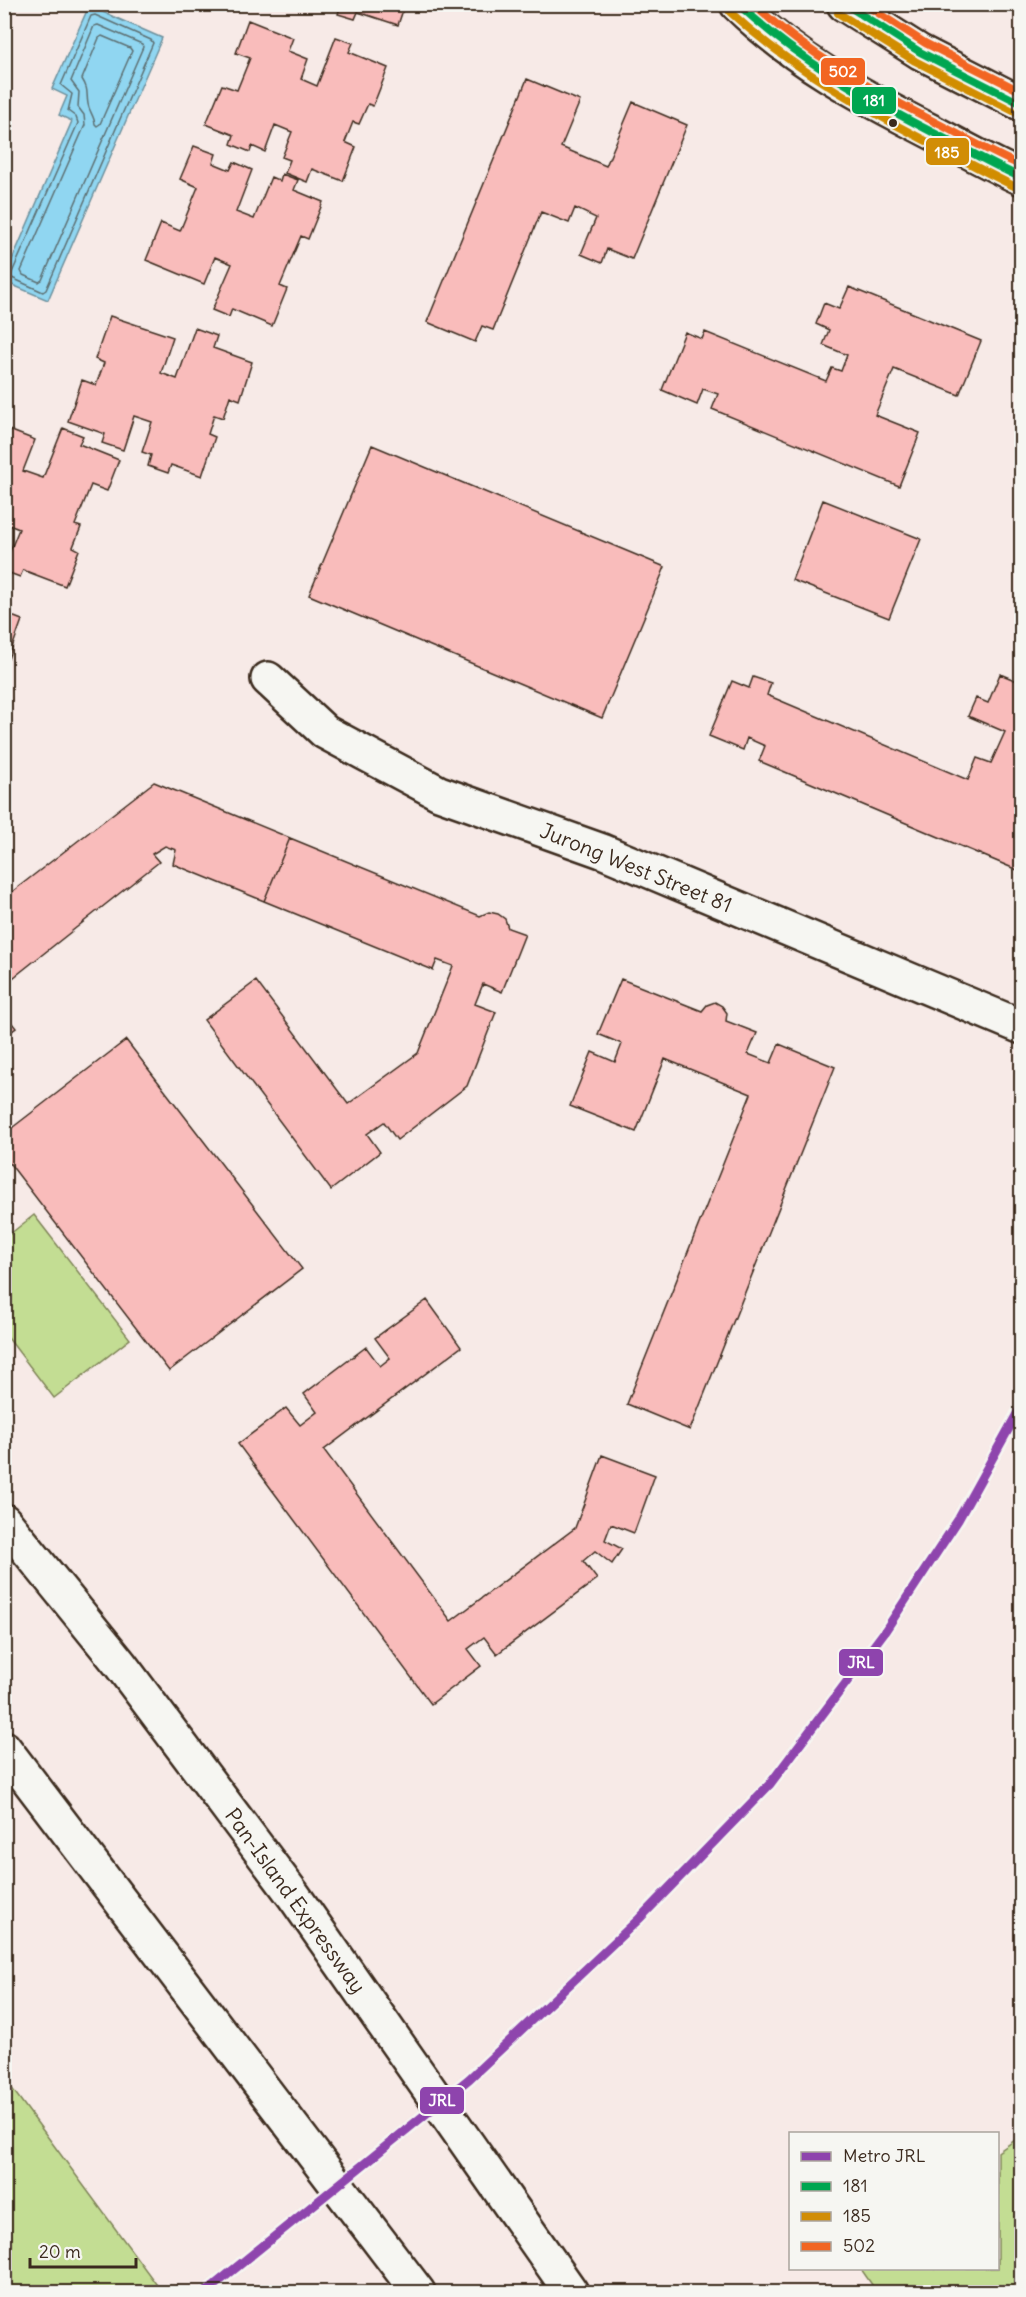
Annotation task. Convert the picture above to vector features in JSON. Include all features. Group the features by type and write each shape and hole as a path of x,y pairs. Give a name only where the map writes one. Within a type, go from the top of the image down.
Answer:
{"main road":[{"path":"737,4 765,32 818,70 882,106 1022,178"},
{"path":"844,4 920,52 1022,104"},
{"name":"Jurong West Street 81","path":"268,680 325,732 439,793 602,851 1022,1027"},
{"name":"Pan-Island Expressway","path":"4,1521 120,1664 294,1896 570,2292"},
{"path":"4,1748 418,2292"}],"green space":[{"path":"34,1215 130,1339 54,1398 5,1334 5,1238"},
{"path":"5,2079 162,2292 5,2292"},
{"path":"1021,2136 1021,2292 877,2292 862,2270 999,2270 999,2151"}],"water":[{"path":"89,6 162,38 48,300 5,282 5,276 72,121 59,115 67,96 52,89"}],"building":[{"path":"341,4 405,4 398,25 358,12 355,19 338,14"},
{"path":"248,20 293,38 288,51 308,59 301,79 317,86 336,37 353,43 349,52 388,68 373,106 368,104 359,124 353,122 345,142 356,147 343,181 312,169 307,182 285,173 290,160 282,157 292,132 275,125 265,152 252,146 250,152 231,144 234,135 206,124 222,85 237,90 250,58 236,53"},
{"path":"527,79 580,101 561,147 606,166 633,102 687,125 632,259 607,249 602,263 581,254 596,218 575,208 569,223 541,212 493,330 482,326 475,342 427,322"},
{"path":"194,146 216,154 213,163 230,170 234,162 252,170 236,212 254,219 271,177 280,181 282,174 298,180 294,190 323,202 308,239 301,236 280,286 287,289 272,326 232,309 229,317 212,310 232,264 215,257 204,284 146,260 161,223 180,231 198,187 180,179"},
{"path":"849,287 981,341 959,395 894,369 875,415 920,433 899,486 712,409 718,394 703,389 697,405 662,390 685,332 702,339 705,332 826,381 832,368 841,371 847,355 823,345 829,330 816,324 824,303 839,309"},
{"path":"110,316 173,337 161,373 177,379 195,328 217,336 213,348 252,362 240,400 230,396 223,418 214,415 208,434 215,437 202,476 171,465 168,473 148,466 151,455 142,452 152,422 134,416 123,450 102,443 105,434 68,421 82,380 96,385 104,363 95,359"},
{"path":"4,428 35,440 23,471 43,478 63,428 83,436 79,444 119,460 107,491 91,485 75,525 81,527 73,547 79,550 65,586 23,570 20,577 4,571 19,529 4,523"},
{"path":"372,445 665,567 602,718 309,595"},
{"path":"823,500 921,539 889,618 792,580"},
{"path":"4,613 22,620 8,659 4,657"},
{"path":"1000,674 1022,683 1022,872 759,761 765,746 747,738 743,750 709,736 732,681 749,688 753,677 771,683 767,695 968,780 977,758 991,763 1005,732 968,716 976,698 988,703"},
{"path":"154,782 290,838 264,901 173,864 176,850 165,846 152,854 159,862 4,985 4,898"},
{"path":"290,838 480,916 489,912 498,914 505,919 508,928 525,934 502,992 483,984 475,1004 496,1012 467,1086 397,1140 384,1122 367,1134 380,1152 331,1190 204,1020 256,981 348,1104 418,1053 453,966 437,960 433,970 264,901"},
{"path":"621,979 702,1011 707,1005 715,1002 722,1006 727,1013 726,1021 757,1033 748,1054 771,1063 779,1044 835,1067 690,1430 627,1404 751,1094 665,1059 636,1132 570,1106 592,1052 615,1062 622,1044 598,1034"},
{"path":"4,1013 16,1028 4,1037"},
{"path":"126,1040 302,1269 169,1371 4,1156 4,1134"},
{"path":"427,1300 461,1347 324,1450 451,1621 575,1528 602,1455 655,1475 634,1533 611,1524 605,1540 622,1549 612,1564 595,1551 583,1561 597,1579 497,1654 484,1637 468,1649 481,1666 431,1704 238,1444 286,1408 300,1425 317,1412 304,1394 366,1347 380,1366 390,1358 375,1338"}],"metro line":[{"name":"JRL","path":"206,2292 469,2079 639,1919 770,1784 885,1631 958,1520 1022,1405"}],"transit line":[{"name":"181","path":"738,4 783,42 830,75 906,118 1022,178"},
{"name":"502","path":"753,4 795,39 840,69 911,110 1022,166"},
{"name":"181","path":"845,4 920,52 1022,104"},
{"name":"502","path":"864,4 925,43 1022,92"},
{"name":"185","path":"730,12 776,50 850,99 1018,188"},
{"name":"185","path":"838,13 915,61 1017,113"}]}
